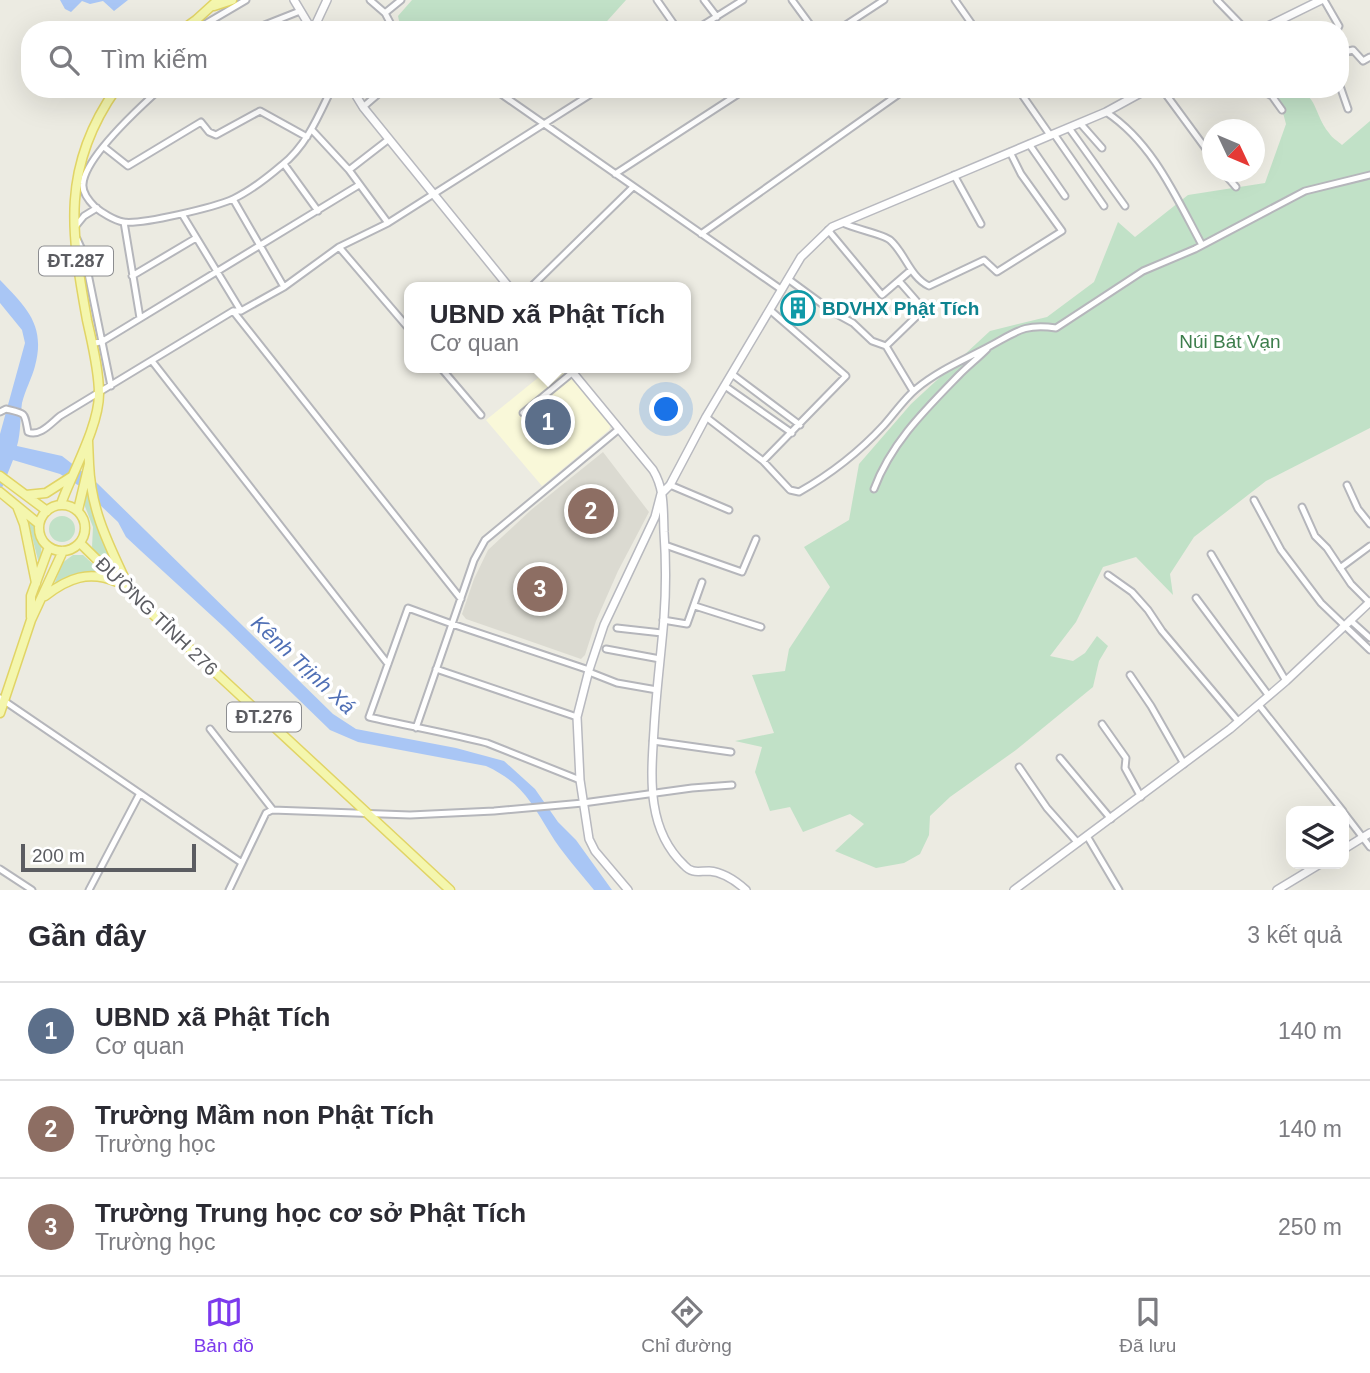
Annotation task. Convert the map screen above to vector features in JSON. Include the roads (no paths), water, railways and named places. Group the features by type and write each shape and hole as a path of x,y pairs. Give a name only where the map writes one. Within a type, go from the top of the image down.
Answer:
{"main road":[{"path":"193,21 216,3 232,0"},
{"path":"294,0 307,21"},
{"path":"317,21 327,0"},
{"path":"1279,21 1322,0"},
{"name":"ĐT.287","path":"61,505 87,438 99,395 77,264 73,209 78,169 100,114 110,98"},
{"path":"358,98 505,282"},
{"path":"628,890 589,839 580,780 577,718 589,671 604,625 655,517 663,492 670,485 706,417 801,257 828,230 1106,112 1132,98"},
{"path":"573,373 653,470 663,492 663,620 651,765 652,793 659,828 683,864 695,872 723,874 746,890"},
{"name":"ĐT.287","path":"78,510 89,464 87,438"},
{"path":"89,464 92,500 99,522 132,594"},
{"path":"0,476 47,511"},
{"path":"23,495 46,494 71,477"},
{"path":"0,492 40,524"},
{"path":"61,505 78,510 86,526 80,542 73,549 63,551 49,547 41,537 40,524 47,511 61,505"},
{"path":"17,506 24,524 36,583"},
{"name":"ĐƯỜNG TỈNH 276","path":"80,542 121,584 450,890"},
{"path":"31,620 32,596 49,547"},
{"path":"0,713 2,700 31,620 63,551"},
{"path":"43,598 69,580 82,576 104,577 121,584"},
{"path":"1014,890 1259,705 1370,602"},
{"path":"1349,846 1366,835"},
{"path":"1277,890 1312,869"}],"street":[{"path":"210,21 246,0"},
{"path":"370,0 386,13 390,21"},
{"path":"386,13 401,0"},
{"path":"657,0 672,21"},
{"path":"704,0 717,17"},
{"path":"710,21 743,0"},
{"path":"792,0 807,21"},
{"path":"852,21 884,0"},
{"path":"955,0 970,21"},
{"path":"1217,0 1237,21"},
{"path":"1322,0 1336,21"},
{"path":"275,21 300,11"},
{"path":"1349,51 1353,50 1363,61 1370,57"},
{"path":"150,98 104,147 88,170 83,184 87,198 97,208 124,222 182,214 233,199 284,164 312,130 327,98"},
{"path":"363,107 374,98"},
{"path":"506,98 782,290"},
{"path":"3,411 23,413 27,418 28,432 36,434 60,416 233,312 241,311 284,287 339,247 388,223 584,98"},
{"path":"615,174 732,98"},
{"path":"701,234 893,98"},
{"path":"1025,98 1104,206"},
{"path":"1169,98 1202,142"},
{"path":"1273,98 1282,110"},
{"path":"1344,98 1348,109"},
{"path":"104,147 128,166 201,122 209,132 216,135 260,111 307,137"},
{"path":"1106,112 1117,120 1164,174 1202,245"},
{"path":"1080,123 1102,148"},
{"path":"1069,128 1125,205"},
{"path":"312,130 349,170 388,223"},
{"path":"349,170 389,139"},
{"path":"1029,144 1065,196"},
{"path":"843,223 857,230 888,238 911,270 929,286 984,260 997,272 1062,231 1021,174 1010,152"},
{"path":"284,164 318,211"},
{"path":"954,175 981,224"},
{"path":"706,417 763,461 790,490 799,492 825,478 851,457 869,441 913,391 948,366 1022,328 1056,328 1143,271 1202,245 1305,191 1370,175"},
{"path":"1232,182 1236,187"},
{"path":"92,344 103,341 359,185"},
{"path":"536,282 633,187"},
{"path":"233,199 284,287"},
{"path":"97,208 77,222 74,232 84,254 111,386"},
{"path":"182,214 241,311"},
{"path":"124,222 140,318"},
{"path":"828,230 882,295 911,270"},
{"path":"132,276 196,238"},
{"path":"339,247 404,323"},
{"path":"788,279 833,312 853,323 872,341 886,346 913,391"},
{"path":"899,281 926,312"},
{"path":"763,461 846,376 770,310"},
{"path":"233,312 461,598"},
{"path":"886,346 918,315"},
{"path":"874,489 887,458 898,441 989,346"},
{"path":"152,361 388,664"},
{"path":"445,373 481,415"},
{"path":"523,413 568,373"},
{"path":"732,374 800,425"},
{"path":"725,386 792,433"},
{"path":"416,728 478,551 491,534 619,429"},
{"path":"670,485 729,510"},
{"path":"1347,485 1358,509 1370,524"},
{"path":"1254,500 1281,550 1321,603 1370,638"},
{"path":"1301,507 1315,536 1370,602"},
{"path":"665,545 742,572 755,540"},
{"path":"1340,568 1370,546"},
{"path":"1211,554 1286,681"},
{"path":"1108,575 1132,592 1238,721"},
{"path":"663,620 687,624 702,582"},
{"path":"1196,598 1269,696"},
{"path":"695,606 761,627"},
{"path":"580,780 487,743 369,717 408,608 617,683 657,690"},
{"path":"1347,623 1370,650"},
{"path":"617,628 662,633"},
{"path":"606,649 660,659"},
{"path":"436,669 577,718"},
{"path":"1130,675 1184,764"},
{"path":"2,700 242,863"},
{"path":"1259,705 1338,806"},
{"path":"1102,724 1126,758 1125,768 1141,796"},
{"path":"210,729 273,810"},
{"path":"653,741 731,752"},
{"path":"1060,758 1111,819"},
{"path":"1019,767 1047,808 1078,843"},
{"path":"229,890 266,813 273,810 410,814 530,808 732,785"},
{"path":"89,890 139,795"},
{"path":"1349,818 1366,835 1370,847"},
{"path":"1087,836 1119,890"},
{"path":"0,869 32,890"}],"water":[{"path":"60,0 128,0 114,11 103,1 90,4 82,1 71,12 65,9"},
{"name":"Kênh Trịnh Xá","path":"0,280 25,308 36,328 38,339 35,366 22,403 17,446 62,456 97,483 333,714 356,729 456,748 504,761 535,789 612,890 594,890 560,848 524,794 498,772 486,766 358,742 330,730 126,537 118,522 81,487 60,474 13,460 0,493 0,434 25,343 22,330 0,303"}],"place":[{"name":"BDVHX Phật Tích","path":"798,308"},
{"name":"UBND xã Phật Tích","path":"548,422"},
{"name":"Trường Mầm non Phật Tích","path":"591,511"},
{"name":"Trường Trung học cơ sở Phật Tích","path":"540,589"}],"park label":[{"name":"Núi Bát Vạn","path":"1230,341"}]}
